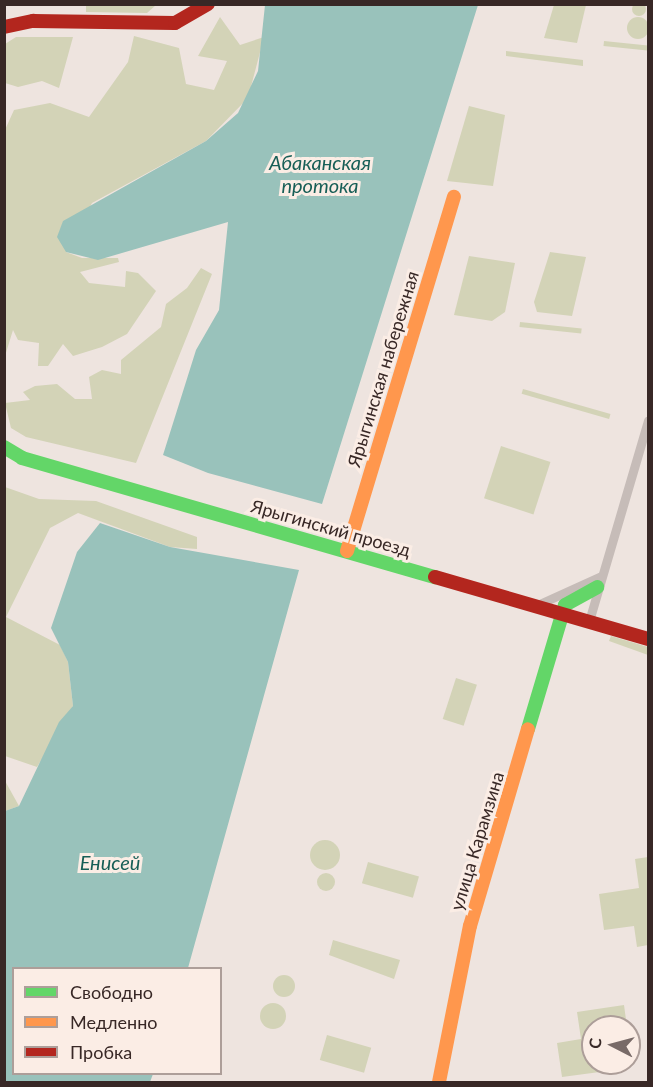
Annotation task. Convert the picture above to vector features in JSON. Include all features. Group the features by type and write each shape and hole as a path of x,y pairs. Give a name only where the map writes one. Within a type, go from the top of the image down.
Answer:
{"street":[{"path":"4,27 33,21 175,23 207,4"},
{"name":"Ярыгинская набережная","path":"347,551 454,197"},
{"path":"589,621 648,421"},
{"name":"Ярыгинский проезд","path":"4,447 22,458 648,639"},
{"path":"535,606 599,582"},
{"path":"563,613 567,603 599,582"},
{"name":"улица Карамзина","path":"439,1083 470,926 563,613"}],"green space":[{"path":"636,2 642,2 646,9 642,16 636,16 632,12 632,6"},
{"path":"86,4 156,5 147,13 86,12"},
{"path":"554,5 586,5 577,43 544,38"},
{"path":"220,17 240,45 264,37 248,98 206,141 92,203 66,252 82,258 118,258 119,262 80,272 89,283 125,287 126,271 138,273 156,291 127,334 102,347 73,356 63,344 48,366 38,366 39,343 18,340 13,330 5,356 4,132 14,110 50,103 89,117 128,62 134,36 179,48 186,84 214,90 227,61 198,56"},
{"path":"634,17 642,17 649,24 649,32 642,39 634,39 627,32 627,24"},
{"path":"16,37 73,37 59,88 42,81 18,87 5,83 5,44"},
{"path":"604,41 648,46 647,51 603,46"},
{"path":"506,51 583,60 583,66 506,56"},
{"path":"469,106 505,115 493,186 447,181"},
{"path":"550,252 586,257 572,316 537,312 534,302"},
{"path":"469,256 515,263 505,312 492,321 454,315"},
{"path":"201,268 212,274 136,463 26,437 11,428 5,403 30,400 23,392 35,386 57,384 75,399 92,399 89,377 102,370 121,374 121,360 161,327 166,304 187,288"},
{"path":"520,322 582,328 581,333 519,327"},
{"path":"523,389 610,414 609,419 522,394"},
{"path":"501,446 550,462 533,514 484,498"},
{"path":"5,487 39,499 96,501 197,537 197,549 170,547 78,513 50,528 6,617 60,645 68,662 73,706 37,767 5,756"},
{"path":"611,636 648,647 648,655 609,641"},
{"path":"456,678 477,685 464,726 443,719"},
{"path":"4,779 19,806 5,811 4,811"},
{"path":"325,840 336,844 340,855 336,866 325,870 314,866 310,855 314,844"},
{"path":"648,857 648,945 637,947 634,926 604,930 599,894 639,888 635,859"},
{"path":"368,862 419,877 413,898 362,883"},
{"path":"326,873 332,876 335,882 332,888 326,891 320,888 317,882 320,876"},
{"path":"333,940 400,960 394,979 329,955"},
{"path":"284,975 292,978 295,986 292,994 284,997 276,994 273,986 276,978"},
{"path":"273,1003 282,1007 286,1016 282,1025 273,1029 264,1025 260,1016 264,1007"},
{"path":"624,1005 625,1015 581,1015 581,1039 577,1012"},
{"path":"327,1035 371,1048 364,1073 320,1060"},
{"path":"581,1039 581,1074 562,1077 557,1043"}],"water":[{"name":"Абаканская протока","path":"265,5 478,5 322,504 208,473 163,455 196,350 219,310 228,222 98,260 66,252 57,237 63,221 206,141 238,113 258,71"},
{"name":"Енисей","path":"100,523 170,547 299,570 188,967 12,967 12,1075 153,1075 150,1082 5,1082 5,811 19,806 59,722 73,706 68,662 51,628 77,552"}],"traffic: fast":[{"path":"4,447 22,458 435,577"},
{"path":"528,729 565,605 597,587"}],"traffic: slow":[{"path":"347,551 454,197"},
{"path":"439,1082 470,926 528,729"}],"traffic: jam":[{"path":"4,27 33,21 175,23 208,4"},
{"path":"435,577 648,639"}]}
